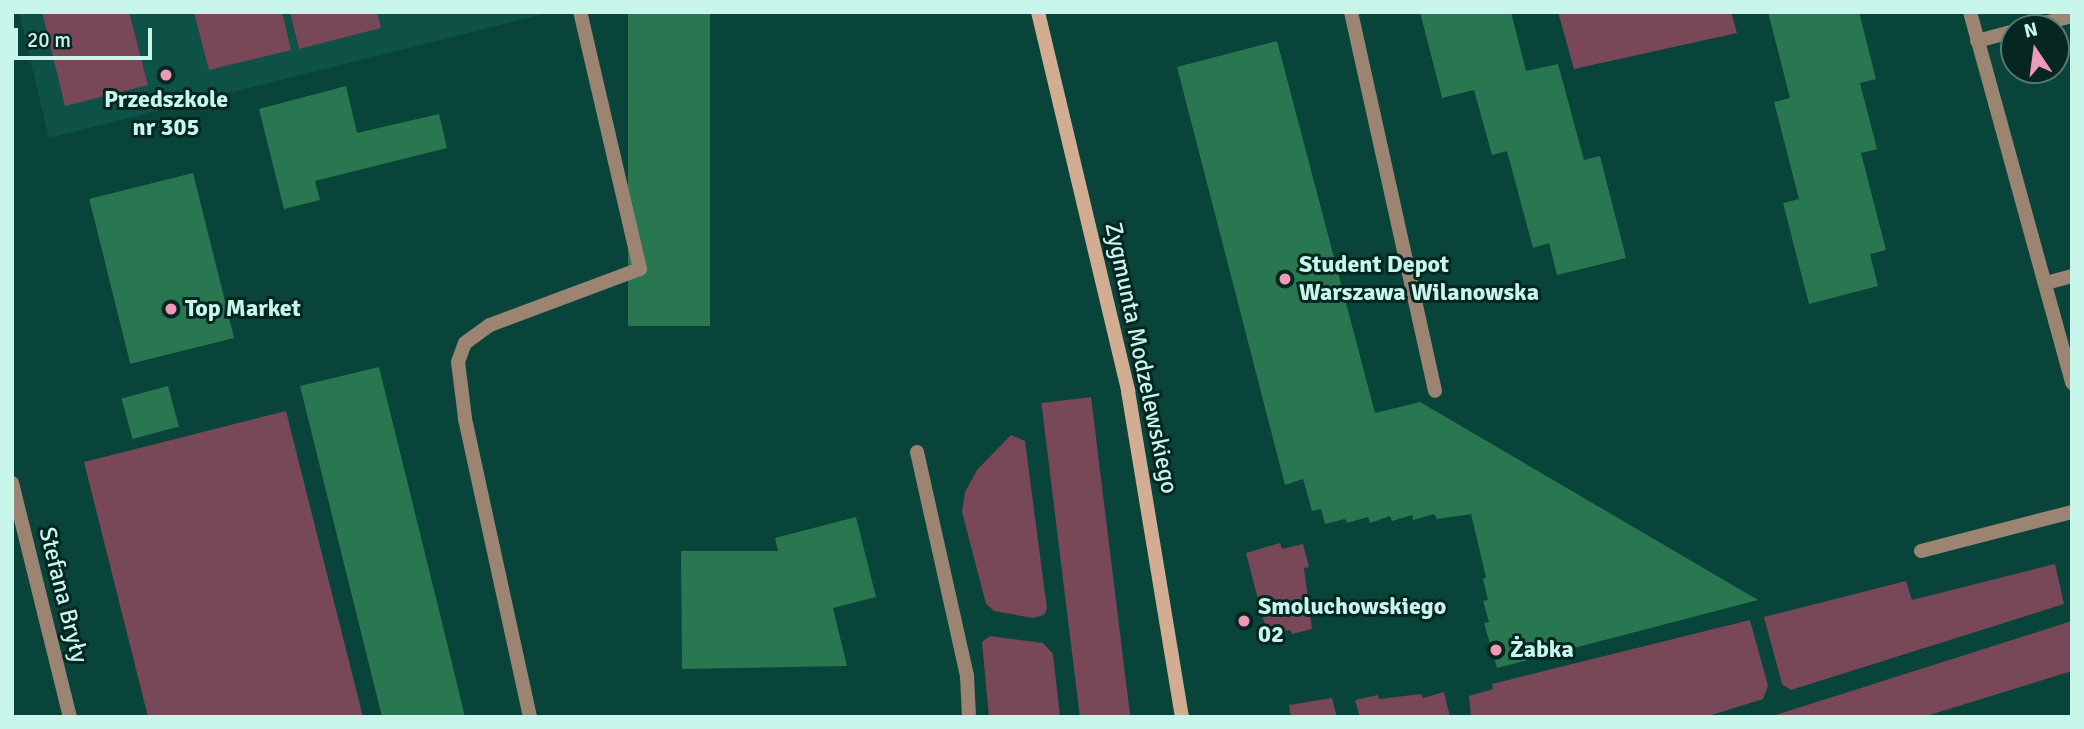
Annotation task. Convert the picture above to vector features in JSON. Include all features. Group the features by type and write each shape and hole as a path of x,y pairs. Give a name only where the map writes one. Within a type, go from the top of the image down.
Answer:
{"street":[{"path":"530,717 465,418 458,362 465,343 490,324 640,268 580,12"},
{"name":"Zygmunta Modzelewskiego","path":"1038,12 1128,391 1182,717"},
{"path":"1351,12 1435,391"},
{"path":"1970,12 2072,383"},
{"path":"1977,41 2000,35"},
{"path":"2046,283 2072,276"},
{"path":"917,452 967,676 969,717"},
{"name":"Stefana Bryły","path":"12,483 70,717"},
{"path":"1921,551 2072,512"}],"shaded area":[{"name":"Przedszkole nr 305","path":"19,12 548,12 548,13 49,138"},
{"path":"42,12 129,12 148,85 65,106"},
{"path":"194,12 282,12 291,50 209,70"},
{"path":"290,12 377,12 381,28 299,49"},
{"path":"1558,12 1731,12 1737,33 1574,69"},
{"path":"1091,397 1130,717 1080,717 1041,403"},
{"path":"286,411 363,717 148,717 84,462"},
{"path":"1011,435 1025,441 1047,609 1044,615 1033,618 994,611 986,604 962,512 965,492 977,470"},
{"path":"1280,543 1282,549 1303,544 1309,567 1304,568 1312,629 1292,634 1290,630 1272,634 1266,630 1246,553"},
{"path":"2055,564 2064,604 1791,690 1782,684 1764,617 1906,581 1912,600"},
{"path":"1750,620 1768,686 1763,699 1705,717 1471,717 1469,696 1493,689 1492,684"},
{"path":"2072,621 2072,671 1923,717 1769,717"},
{"path":"990,636 1043,643 1053,654 1060,717 989,717 982,642"},
{"path":"1444,692 1450,717 1360,717 1355,700 1378,695 1379,699 1421,694 1423,698"},
{"path":"1332,698 1337,717 1291,717 1289,705"}],"building":[{"path":"628,12 710,12 710,326 628,326"},
{"path":"1420,12 1511,12 1526,71 1558,64 1584,160 1600,156 1626,258 1557,275 1549,243 1533,248 1507,151 1492,155 1474,90 1442,98"},
{"path":"1768,12 1859,12 1876,79 1860,83 1877,149 1861,153 1886,250 1870,254 1878,286 1809,304 1783,203 1799,199 1774,102 1790,98"},
{"name":"Student Depot Warszawa Wilanowska","path":"1277,41 1375,413 1420,402 1758,600 1497,668 1484,623 1489,622 1483,601 1488,600 1483,579 1486,577 1471,514 1437,519 1434,514 1413,520 1412,515 1392,521 1390,516 1370,523 1368,517 1347,523 1345,519 1325,524 1321,509 1312,511 1303,479 1285,485 1177,67"},
{"path":"346,86 357,133 439,114 447,148 315,181 320,200 284,209 259,109"},
{"path":"193,173 234,338 130,364 89,199"},
{"path":"379,367 465,717 382,717 300,386"},
{"path":"168,386 179,427 133,439 122,398"},
{"path":"856,517 876,597 833,608 847,666 682,669 681,551 778,551 775,538"}],"place":[{"name":"Przedszkole nr 305","path":"166,75"},
{"name":"Student Depot Warszawa Wilanowska","path":"1285,279"},
{"name":"Top Market","path":"171,309"},
{"name":"Smoluchowskiego 02","path":"1244,621"},
{"name":"Żabka","path":"1496,650"}]}
